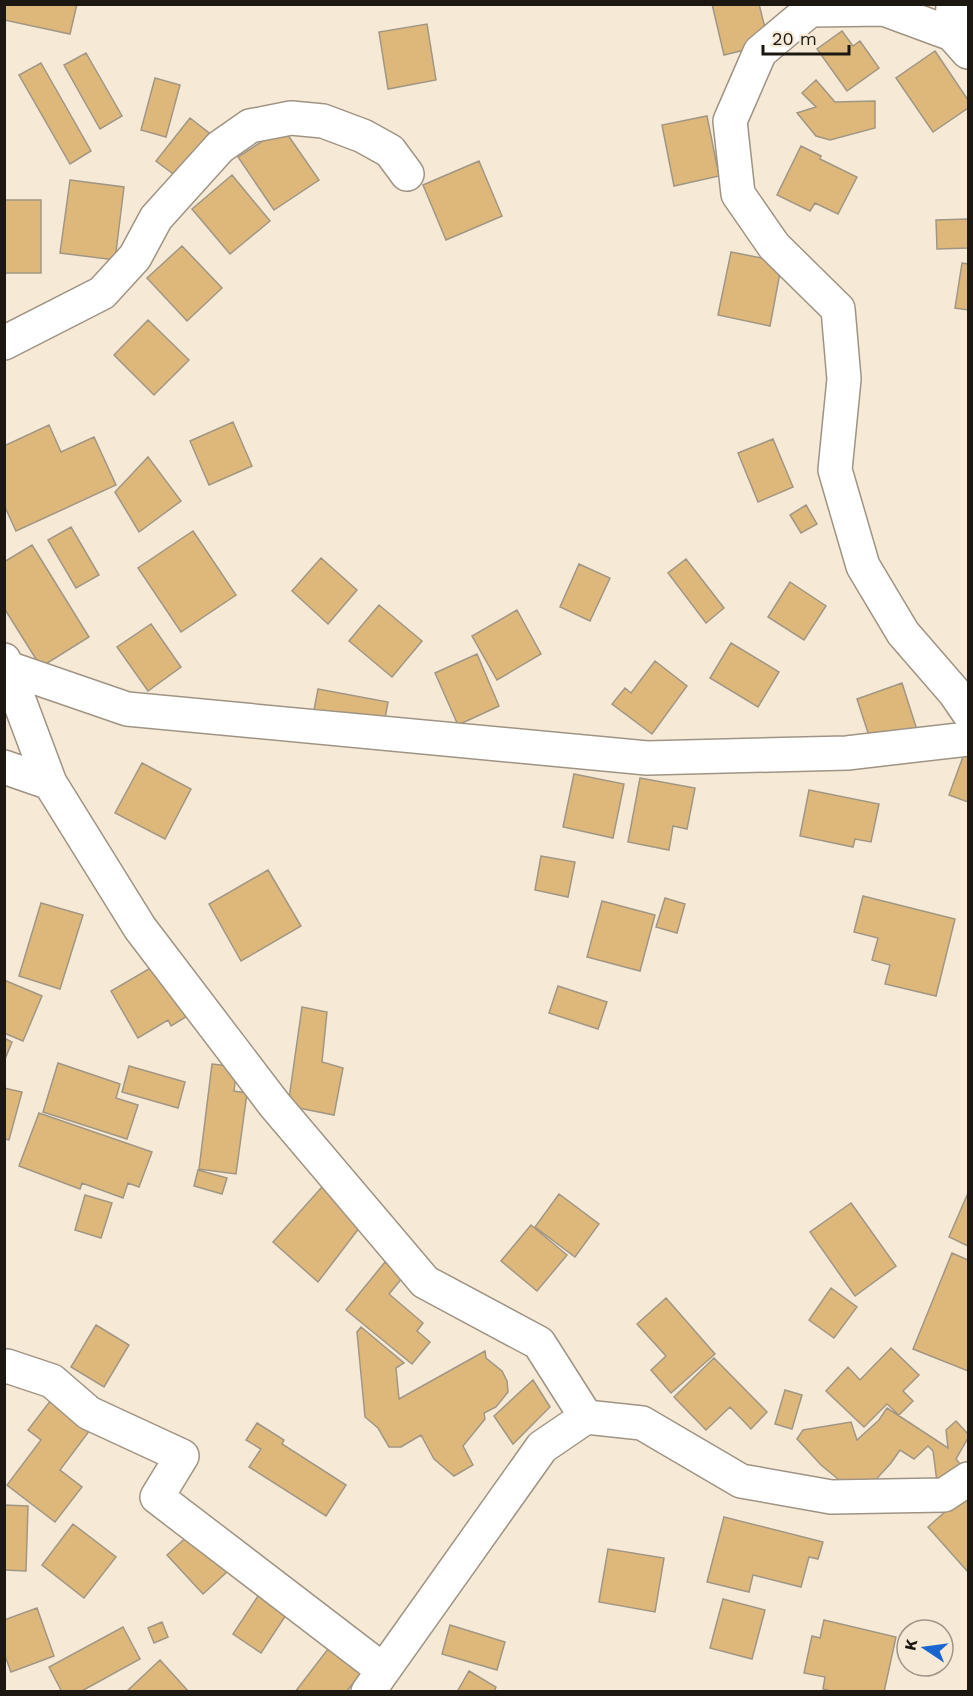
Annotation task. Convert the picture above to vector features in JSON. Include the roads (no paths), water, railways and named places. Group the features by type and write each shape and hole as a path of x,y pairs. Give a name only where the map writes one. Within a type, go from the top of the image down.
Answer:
{"street":[{"path":"958,30 884,9 810,10 760,52 730,121 738,194 774,246 838,309 844,380 835,470 863,566 903,633 969,712"},
{"path":"4,343 102,293 135,257 156,218 220,147 250,126 291,118 323,121 363,136 390,151 407,174"},
{"path":"6,664 127,709 647,758 848,753 969,739"},
{"path":"6,664 50,783 140,928 274,1104 425,1282 539,1343 586,1418"},
{"path":"4,767 50,783"},
{"path":"4,1367 52,1381 89,1413 182,1456 157,1497 375,1681 543,1447 586,1418 642,1424 741,1481 831,1497 944,1496 969,1479"}]}
